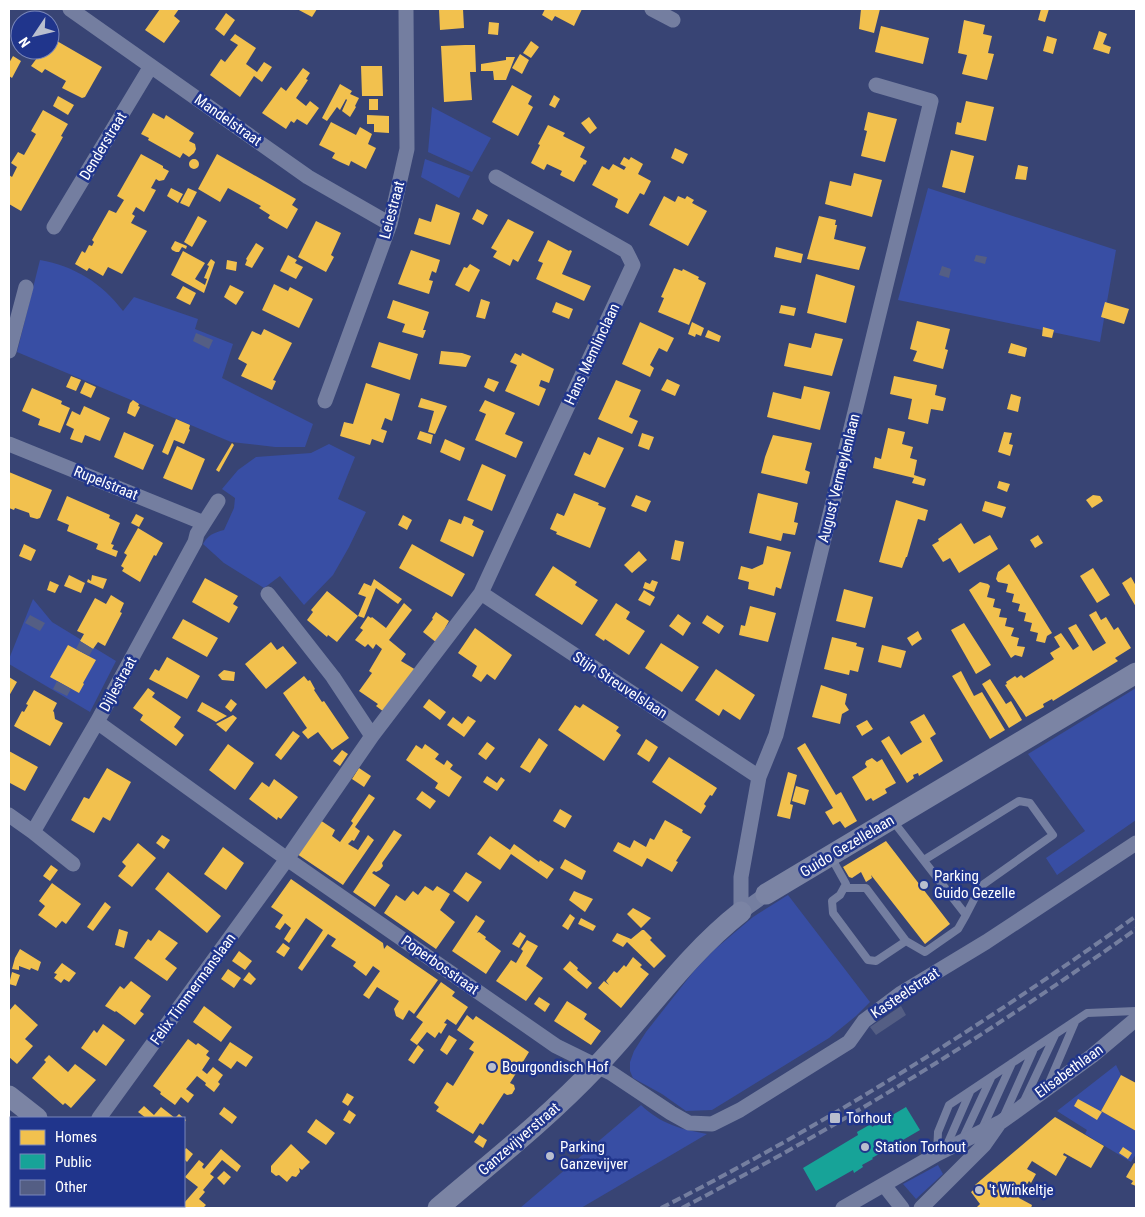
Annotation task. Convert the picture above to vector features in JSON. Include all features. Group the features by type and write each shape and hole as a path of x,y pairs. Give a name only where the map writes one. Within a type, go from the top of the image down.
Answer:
{"street":[{"name":"Mandelstraat","path":"70,9 308,177 390,224"},
{"name":"Leiestraat","path":"325,401 390,224 407,149 406,9"},
{"path":"652,9 673,20"},
{"name":"Denderstraat","path":"54,227 151,66"},
{"name":"August Vermeylenlaan","path":"741,912 741,877 759,777 776,735 931,101 876,85"},
{"name":"Hans Memlinclaan","path":"482,593 633,265 626,251 496,177"},
{"path":"9,351 26,287"},
{"name":"Rupelstraat","path":"9,444 200,528"},
{"path":"200,528 218,501"},
{"name":"Dijlestraat","path":"33,832 97,722 195,542 200,528"},
{"path":"287,859 372,736 482,593"},
{"name":"Stijn Streuvelslaan","path":"482,593 759,777"},
{"path":"268,594 333,677 372,736"},
{"name":"Guido Gezellelaan","path":"597,1067 691,957 717,931 741,912 766,894 831,857 1136,673"},
{"name":"Poperbosstraat","path":"97,722 287,859 556,1046 597,1067"},
{"path":"9,815 73,864"},
{"name":"Kasteelstraat","path":"597,1067 611,1073 689,1123 712,1124 740,1110 849,1042 864,1021 900,994 986,942 1136,843"},
{"name":"Felix Timmermanslaan","path":"100,1117 287,859"},
{"name":"Elisabethlaan","path":"843,1208 941,1152 1001,1122 1092,1056 1136,1019"},
{"name":"Ganzevijverstraat","path":"438,1208 558,1106 597,1067"},
{"path":"9,1096 36,1117"},
{"name":"Elisabethlaan","path":"921,1208 984,1145 1001,1122"},
{"path":"884,1185 902,1208"}],"lane":[{"path":"844,888 866,888 906,941 925,952 958,930 982,886 1053,835 1030,803 1019,801 924,860"},
{"path":"892,820 966,915"},
{"path":"831,857 846,884 840,895 832,902 833,913 868,960 876,961 906,941"},
{"path":"941,1152 938,1132 949,1105 1087,1013 1136,1010"},
{"path":"1047,1087 1075,1021"},
{"path":"1023,1105 1055,1035"},
{"path":"1001,1122 1034,1049"},
{"path":"980,1132 1012,1063"},
{"path":"961,1142 991,1077"},
{"path":"941,1152 970,1092"}],"shaded area":[{"path":"432,107 491,138 472,172 428,152"},
{"path":"425,159 470,176 459,198 421,177"},
{"path":"928,188 1116,250 1100,342 898,300"},
{"path":"40,260 76,271 86,277 106,292 123,311 134,297 198,319 195,329 233,344 222,378 313,424 305,447 275,447 231,442 17,352"},
{"path":"329,444 355,457 338,499 366,512 333,575 304,605 280,576 264,588 224,563 203,544 211,535 224,530 234,508 235,498 222,489 238,470 256,457 311,453"},
{"path":"33,599 52,622 116,661 90,712 9,664 9,659"},
{"path":"1136,688 1136,820 1057,875 1046,858 1085,831 1028,754"},
{"path":"788,895 870,1002 829,1038 712,1110 686,1111 662,1094 633,1078 630,1071 630,1062 634,1051 646,1032 694,971 714,950 753,917"},
{"path":"1116,1065 1121,1075 1101,1111 1136,1131 1136,1154 1131,1162 1085,1134 1087,1130 1057,1111"},
{"path":"641,1105 656,1117 671,1125 707,1134 581,1208 520,1208"},
{"path":"938,1165 943,1174 916,1199 903,1184"}],"building: Homes":[{"path":"160,9 179,9 174,16 180,21 164,43 145,30"},
{"path":"297,9 317,9 312,17"},
{"path":"439,9 463,9 464,28 440,30"},
{"path":"545,9 582,9 574,26 555,16 552,21 542,15"},
{"path":"861,9 880,9 874,33 859,29"},
{"path":"1041,9 1049,9 1045,22 1038,20"},
{"path":"226,13 235,20 224,36 215,29"},
{"path":"964,20 985,25 983,34 992,36 988,53 994,54 987,80 962,74 967,55 958,53"},
{"path":"489,22 499,23 498,35 488,34"},
{"path":"881,26 929,38 923,64 875,52"},
{"path":"1099,31 1107,34 1103,44 1111,47 1109,54 1093,49"},
{"path":"235,34 256,48 246,64 257,72 264,62 272,67 262,82 254,76 240,97 210,75 221,59 225,62 238,45 230,40"},
{"path":"1047,36 1057,39 1053,54 1043,51"},
{"path":"531,41 539,47 531,58 523,53"},
{"path":"60,43 102,67 85,97 82,98 62,88 66,81 45,69 42,73 31,66 36,60 60,60"},
{"path":"475,45 476,72 470,72 472,100 444,102 441,46"},
{"path":"520,54 529,60 522,74 512,68"},
{"path":"506,57 515,57 506,80 494,80 493,71 481,71 481,64 506,60"},
{"path":"11,60 21,61 12,78 9,76"},
{"path":"361,66 382,66 383,96 362,96"},
{"path":"303,68 310,73 306,79 308,80 296,98 306,106 310,101 319,108 307,125 297,119 294,123 291,121 286,129 262,113 281,87 286,91"},
{"path":"340,84 352,91 350,94 359,98 356,107 350,117 342,111 346,99 340,110 337,107 327,121 322,118"},
{"path":"512,85 532,96 528,104 533,107 518,136 492,122"},
{"path":"554,95 560,99 555,108 549,105"},
{"path":"58,96 74,105 68,115 53,106"},
{"path":"369,99 378,99 378,110 369,110"},
{"path":"966,101 994,107 986,141 955,134 957,122 961,123"},
{"path":"43,110 68,124 61,136 63,137 21,211 9,204 9,175 12,177 17,167 11,163 18,152 24,155 36,134 31,131"},
{"path":"868,112 897,119 885,162 861,156 867,131 864,130"},
{"path":"153,113 164,119 166,115 194,133 189,141 195,144 196,149 194,153 189,157 183,153 180,158 141,134"},
{"path":"367,115 389,116 389,133 374,132 374,124 367,124"},
{"path":"589,117 597,128 590,134 581,123"},
{"path":"331,122 356,135 360,127 372,134 368,144 376,148 366,169 351,161 349,166 332,158 335,153 319,145"},
{"path":"548,125 565,133 563,136 585,147 580,157 587,161 574,182 560,175 562,171 547,164 544,170 531,163"},
{"path":"675,148 688,154 683,164 671,158"},
{"path":"951,150 974,156 965,193 942,187"},
{"path":"141,154 169,171 164,180 159,181 156,179 151,188 156,190 144,212 136,207 132,214 135,216 131,223 147,231 122,274 108,267 103,276 89,268 87,271 75,264 82,251 85,253 89,245 92,246 94,242 92,240 109,210 116,213 124,200 117,196"},
{"path":"217,154 296,199 292,205 298,209 287,229 268,218 270,215 259,208 261,206 228,188 220,202 198,189"},
{"path":"624,157 629,160 631,157 643,164 638,174 651,181 644,195 640,193 628,214 615,207 618,199 592,185 602,166 609,170 613,164 624,170 626,167 620,164"},
{"path":"192,159 196,159 199,164 198,168 192,169 189,166 189,162"},
{"path":"1018,165 1028,167 1026,180 1015,179"},
{"path":"854,173 882,180 872,217 825,204 830,181 851,186"},
{"path":"171,188 183,194 178,203 167,196"},
{"path":"188,188 197,192 189,207 180,203"},
{"path":"664,196 675,202 678,196 685,199 687,196 694,200 692,203 707,211 688,246 649,225"},
{"path":"436,204 460,213 450,245 414,234 419,218 431,222"},
{"path":"477,209 488,215 483,225 472,219"},
{"path":"198,216 207,221 192,247 184,242"},
{"path":"819,216 836,220 835,225 837,225 834,239 866,247 859,270 807,259"},
{"path":"508,219 534,232 518,262 513,259 510,266 493,257 497,251 491,248"},
{"path":"316,221 341,233 331,255 334,257 326,272 298,257"},
{"path":"548,240 572,251 562,274 591,286 584,301 536,279 543,263 538,261"},
{"path":"175,241 187,246 186,249 182,247 179,252 172,250 171,248"},
{"path":"256,243 264,248 252,268 245,265 246,259"},
{"path":"776,247 803,254 801,263 774,257"},
{"path":"411,250 440,260 436,273 432,271 429,280 433,281 429,294 398,284"},
{"path":"183,251 205,263 195,279 205,285 207,279 204,278 209,266 207,265 211,259 215,262 204,293 171,275"},
{"path":"288,255 297,260 295,263 303,267 296,279 280,271"},
{"path":"227,260 237,262 236,271 226,269"},
{"path":"470,264 480,270 469,292 455,285 464,267 467,268"},
{"path":"674,268 682,271 683,269 706,283 689,325 658,312 664,298 661,297"},
{"path":"816,274 855,286 846,323 807,313"},
{"path":"274,284 288,291 290,287 313,299 299,328 262,310"},
{"path":"230,285 244,292 236,305 224,297"},
{"path":"183,286 196,293 190,305 176,298"},
{"path":"481,299 490,302 485,319 476,317"},
{"path":"393,300 429,312 423,330 426,330 423,338 402,332 405,324 387,318"},
{"path":"556,302 573,309 569,319 552,312"},
{"path":"1105,302 1129,309 1124,324 1101,317"},
{"path":"781,305 796,308 794,316 779,313"},
{"path":"917,321 950,329 945,349 948,350 943,369 913,361 917,351 910,349"},
{"path":"640,322 674,338 667,352 659,348 650,365 654,368 650,377 622,364"},
{"path":"692,322 704,328 701,336 696,334 695,337 688,334"},
{"path":"1043,327 1054,330 1052,338 1042,336"},
{"path":"264,329 292,343 273,380 276,381 272,390 241,376 247,364 238,359 252,331 261,335"},
{"path":"708,330 721,336 719,342 705,337"},
{"path":"815,333 843,339 832,376 784,366 789,343 811,348"},
{"path":"379,342 418,354 410,380 371,367"},
{"path":"1011,343 1027,348 1025,357 1008,353"},
{"path":"441,351 471,356 466,367 439,364"},
{"path":"515,353 521,356 522,353 554,369 549,383 541,380 539,386 546,389 539,406 505,391 517,365 510,362"},
{"path":"71,376 81,380 76,391 66,387"},
{"path":"894,376 937,385 935,395 946,398 943,411 931,409 928,424 908,419 912,399 890,394"},
{"path":"488,378 499,382 494,392 484,387"},
{"path":"667,379 680,385 675,396 661,390"},
{"path":"616,380 641,390 629,417 638,421 632,434 598,419"},
{"path":"85,382 96,387 91,398 80,393"},
{"path":"366,383 400,394 392,421 385,418 381,429 387,431 383,443 372,439 370,445 340,436 344,422 353,424"},
{"path":"804,386 830,392 820,430 767,417 773,392 801,399"},
{"path":"32,388 62,401 61,404 70,408 60,433 38,425 40,419 22,411"},
{"path":"1011,394 1021,397 1018,412 1007,409"},
{"path":"421,398 447,406 435,434 428,432 434,411 418,407"},
{"path":"133,400 140,407 135,417 127,413"},
{"path":"485,400 515,413 505,434 523,442 516,458 475,440 486,414 479,411"},
{"path":"84,406 110,418 100,441 85,435 82,443 70,439 74,429 66,425 72,411 80,415"},
{"path":"176,419 190,425 190,430 184,444 174,440 168,455 162,452"},
{"path":"888,428 905,432 902,444 913,447 910,458 917,460 914,475 926,479 924,486 912,483 914,478 873,468 875,457 881,459"},
{"path":"420,431 433,435 431,444 417,439"},
{"path":"124,432 154,445 143,470 114,457"},
{"path":"1004,432 1012,433 1009,444 1013,445 1010,456 998,452"},
{"path":"642,433 654,437 649,450 638,446"},
{"path":"773,435 812,443 805,470 810,472 807,484 761,473"},
{"path":"598,437 624,448 605,488 574,475 584,452 590,455"},
{"path":"445,439 465,448 460,461 440,452"},
{"path":"232,443 234,445 219,472 216,470"},
{"path":"177,446 205,459 192,490 163,478"},
{"path":"482,464 506,475 492,511 467,500"},
{"path":"9,472 52,490 40,518 30,517 29,513 9,508"},
{"path":"999,481 1010,484 1007,492 997,488"},
{"path":"574,493 599,503 598,505 606,508 590,548 556,534 557,532 550,529 557,513 564,516"},
{"path":"758,493 798,503 794,522 798,523 795,535 783,533 781,541 749,533"},
{"path":"636,495 651,501 646,512 631,506"},
{"path":"1093,495 1100,496 1103,501 1092,508 1086,500"},
{"path":"67,496 110,515 109,518 120,523 111,544 114,545 112,549 118,551 116,557 96,549 98,544 67,531 69,525 57,520"},
{"path":"896,500 928,510 925,521 918,519 902,568 879,562"},
{"path":"985,501 1006,507 1002,518 982,511"},
{"path":"136,514 144,518 139,527 131,523"},
{"path":"403,515 412,520 407,530 398,525"},
{"path":"464,516 474,520 472,525 484,531 473,557 440,541 449,519 461,524"},
{"path":"961,523 974,544 990,535 998,549 959,573 950,558 943,562 932,545"},
{"path":"138,528 163,543 156,556 154,555 140,582 122,571 124,568 121,566 127,555 124,553"},
{"path":"1038,535 1043,543 1035,548 1030,540"},
{"path":"675,540 684,542 680,561 671,559"},
{"path":"24,544 36,550 31,561 19,556"},
{"path":"412,544 465,574 452,597 399,568"},
{"path":"767,546 791,552 781,589 776,587 774,596 748,589 749,582 738,579 741,566 752,569 763,564"},
{"path":"639,551 647,560 632,573 624,565"},
{"path":"1009,564 1052,633 1047,636 1045,643 1036,641 1038,633 1030,631 1032,623 1024,621 1026,613 1018,611 1020,604 1012,602 1014,594 1006,592 1008,584 998,582 996,579 998,572"},
{"path":"553,566 577,582 575,585 598,600 582,625 535,595"},
{"path":"1093,568 1110,595 1097,603 1080,576"},
{"path":"69,575 85,583 81,593 64,586"},
{"path":"92,575 107,579 103,589 87,582 88,579 91,581"},
{"path":"1131,577 1136,586 1136,607 1122,583"},
{"path":"205,578 238,596 233,604 238,607 229,623 192,602"},
{"path":"374,579 402,599 398,604 376,588 364,618 358,616 366,597 358,594 364,583 371,586"},
{"path":"652,580 658,582 654,592 643,588 645,582 650,584"},
{"path":"50,581 59,585 55,593 47,590"},
{"path":"980,582 990,586 987,597 995,599 993,607 1001,609 999,617 1007,618 1005,626 1014,628 1011,636 1019,638 1017,646 1025,647 1022,657 1015,655 1011,658 969,590"},
{"path":"844,589 873,597 865,628 836,621"},
{"path":"644,590 655,597 650,606 638,600"},
{"path":"327,591 358,616 337,642 328,635 327,637 307,620 313,612 311,610"},
{"path":"111,595 124,603 120,612 122,613 105,646 98,642 93,649 80,641 84,634 77,631 95,598 106,604"},
{"path":"404,603 412,610 389,640 406,654 401,661 416,670 384,712 376,706 378,704 359,691 372,673 369,671 382,649 376,644 373,649 368,644 365,647 355,640 363,630 360,628 368,616 386,628"},
{"path":"616,603 630,612 626,619 645,631 629,655 605,639 604,641 595,635"},
{"path":"750,606 776,613 768,642 739,635 741,625 745,626"},
{"path":"1096,611 1101,620 1106,617 1114,630 1118,627 1131,648 1115,658 1118,661 1053,701 1052,699 1043,704 1044,707 1026,717 1005,685 1007,684 1006,682 1015,676 1017,678 1021,675 1024,678 1054,659 1050,653 1060,647 1054,637 1061,633 1073,650 1079,646 1068,628 1076,624 1093,651 1106,643 1089,615"},
{"path":"436,612 449,621 445,628 447,629 437,643 423,632"},
{"path":"678,614 691,623 683,636 669,626"},
{"path":"707,615 724,626 719,634 702,623"},
{"path":"183,619 218,638 207,657 172,638"},
{"path":"964,623 991,665 976,674 951,630"},
{"path":"475,628 512,655 495,680 487,674 481,682 472,676 477,666 458,653"},
{"path":"918,631 922,639 912,646 907,638"},
{"path":"832,637 857,643 856,646 864,648 858,672 850,670 849,675 824,669"},
{"path":"271,642 277,650 283,646 297,663 266,689 245,664"},
{"path":"661,643 699,667 682,692 645,668"},
{"path":"68,645 96,660 79,693 50,677"},
{"path":"882,645 906,651 901,668 878,662"},
{"path":"167,657 200,676 187,699 149,679 155,669 159,671"},
{"path":"716,669 755,695 740,720 723,709 719,716 695,700"},
{"path":"224,670 235,672 234,681 222,680 218,675"},
{"path":"961,671 974,696 982,692 1005,730 990,739 952,676"},
{"path":"304,676 308,681 310,680 322,702 324,701 349,738 332,750 318,732 308,739 302,732 307,728 283,693"},
{"path":"9,677 17,682 9,696"},
{"path":"990,679 1006,704 1011,701 1022,720 1009,728 982,684"},
{"path":"821,685 847,694 845,704 849,710 842,714 840,724 812,717"},
{"path":"148,688 155,693 152,697 181,717 174,727 184,735 176,746 140,720 143,715 133,708"},
{"path":"34,690 57,703 53,711 55,719 63,723 50,746 14,726 22,711 24,712 28,705 26,704"},
{"path":"231,699 237,704 231,712 225,707"},
{"path":"429,699 446,712 440,720 423,707"},
{"path":"202,702 227,716 216,722 197,711"},
{"path":"583,704 619,727 616,731 621,735 604,761 558,730 575,705 580,708"},
{"path":"924,714 936,734 930,738 943,761 919,776 918,773 913,775 914,778 907,783 881,741 889,736 901,755 922,742 910,722"},
{"path":"233,715 237,718 226,732 216,724"},
{"path":"468,716 476,721 464,737 447,725 453,717 462,724"},
{"path":"867,720 873,729 862,736 856,726"},
{"path":"293,731 300,736 281,760 275,755"},
{"path":"539,738 548,745 530,773 520,767"},
{"path":"646,739 658,747 649,762 637,754"},
{"path":"487,742 495,748 486,760 478,754"},
{"path":"805,743 836,795 841,792 857,821 845,828 840,821 833,825 825,812 833,808 797,748"},
{"path":"228,744 254,763 235,790 209,770"},
{"path":"425,744 439,754 435,759 444,765 447,760 453,765 450,769 462,777 449,797 435,788 438,783 406,760 416,745 422,749"},
{"path":"342,750 348,754 340,766 333,761"},
{"path":"9,751 38,767 25,791 10,783"},
{"path":"669,757 717,788 704,804 706,806 701,814 652,782"},
{"path":"872,758 877,762 882,759 896,783 885,789 887,793 873,801 871,798 866,801 852,777 867,767 866,761"},
{"path":"107,768 131,782 110,821 103,817 94,833 71,820 84,797 89,799"},
{"path":"359,768 371,776 364,787 352,779"},
{"path":"788,772 797,775 790,804 793,805 790,819 777,816"},
{"path":"487,776 497,783 501,777 505,780 497,791 483,782"},
{"path":"274,779 298,797 281,819 278,817 277,820 249,799 262,782 269,787"},
{"path":"796,786 809,790 805,805 792,801"},
{"path":"422,791 436,801 430,809 416,799"},
{"path":"369,794 375,798 355,827 360,831 354,841 352,840 348,844 358,850 368,835 374,840 343,885 297,854 320,820 335,830 332,836 340,842"},
{"path":"560,809 572,816 565,828 553,821"},
{"path":"665,820 691,837 676,861 678,862 672,872 647,858 642,867 613,851 618,842 630,848 634,840 646,847 650,838 654,840"},
{"path":"394,830 402,835 382,863 383,866 380,870 372,873 390,885 375,907 353,892"},
{"path":"162,835 170,840 164,849 156,843"},
{"path":"490,836 510,850 514,844 539,862 540,860 554,869 547,879 511,854 500,870 477,854"},
{"path":"886,841 950,924 925,944 871,875 872,878 866,882 861,872 852,878 849,877 843,867"},
{"path":"138,843 156,858 132,887 118,876 126,866 122,862"},
{"path":"223,847 244,863 226,890 204,874"},
{"path":"565,859 586,871 582,880 560,868"},
{"path":"51,865 58,870 50,881 43,876"},
{"path":"168,872 221,916 207,933 155,889"},
{"path":"466,872 482,882 468,902 453,891"},
{"path":"291,879 383,943 384,949 387,945 438,980 414,1014 409,1010 403,1020 396,1016 394,1009 399,1001 377,987 369,999 363,995 380,971 373,966 366,976 353,966 356,962 331,946 336,939 328,934 302,971 298,968 323,930 306,918 289,943 284,939 291,928 285,923 280,930 275,927 283,915 271,907"},
{"path":"52,883 81,904 66,924 62,921 56,928 38,915 45,906 39,901"},
{"path":"425,886 433,891 437,886 450,894 440,910 455,922 436,949 384,913 396,895 405,901 413,891 418,895"},
{"path":"574,891 593,899 585,912 569,900"},
{"path":"105,902 111,907 93,931 87,927"},
{"path":"633,908 651,918 641,928 627,914"},
{"path":"570,914 575,918 568,930 562,926"},
{"path":"476,915 485,921 477,933 479,932 486,937 485,939 501,951 486,974 452,951"},
{"path":"581,918 596,926 593,931 578,924"},
{"path":"119,929 128,932 124,948 115,945"},
{"path":"159,930 178,943 165,959 177,968 167,981 134,958 148,939 151,941"},
{"path":"642,930 652,938 650,940 666,956 654,968 627,942 623,947 612,941 617,933 631,939"},
{"path":"520,932 526,936 519,948 512,944"},
{"path":"527,940 538,946 526,966 543,978 526,1001 496,981 511,960 516,963 523,951 521,949"},
{"path":"283,943 290,948 284,957 276,952"},
{"path":"20,949 41,962 38,971 19,966 19,970 12,969"},
{"path":"239,951 252,961 245,970 232,961"},
{"path":"633,957 642,965 640,967 649,974 621,1008 598,988 604,981 609,985 606,981 614,971 617,973 624,965 626,967"},
{"path":"570,961 592,983 587,989 563,969"},
{"path":"62,963 76,973 69,982 64,979 61,983 54,978 57,974 54,973"},
{"path":"228,969 241,978 234,988 221,979"},
{"path":"12,972 20,975 16,986 9,984"},
{"path":"249,972 256,979 251,985 243,980"},
{"path":"131,981 151,996 140,1011 144,1014 135,1025 116,1011 105,1006 120,986 124,989"},
{"path":"441,982 455,992 452,996 468,1007 456,1025 447,1019 444,1023 447,1024 441,1034 439,1032 435,1038 427,1032 417,1045 410,1040 423,1022 416,1017"},
{"path":"539,997 550,1004 545,1012 534,1004"},
{"path":"567,1001 587,1014 584,1019 601,1031 591,1045 554,1021"},
{"path":"15,1004 38,1025 25,1039 33,1046 17,1064 9,1057 9,1011"},
{"path":"204,1006 232,1027 221,1042 193,1022"},
{"name":"Bourgondisch Hof","path":"467,1015 473,1020 476,1016 529,1052 510,1083 514,1085 515,1089 512,1094 507,1095 504,1093 483,1125 480,1123 473,1134 436,1111 439,1107 434,1103 447,1082 453,1086 474,1052 469,1049 474,1042 457,1030"},
{"path":"103,1024 125,1040 106,1066 81,1048 94,1030 97,1033"},
{"path":"449,1035 457,1040 447,1055 440,1050"},
{"path":"188,1039 209,1051 206,1055 210,1058 202,1070 207,1074 213,1067 223,1075 218,1082 220,1084 214,1092 197,1076 186,1089 194,1095 188,1103 181,1097 175,1105 153,1086"},
{"path":"230,1042 253,1057 246,1067 237,1061 231,1069 218,1060"},
{"path":"418,1045 424,1050 414,1064 408,1060"},
{"path":"49,1055 68,1072 75,1064 96,1080 71,1108 65,1103 63,1105 32,1078 46,1062 44,1060"},
{"path":"1121,1075 1136,1083 1136,1131 1101,1111"},
{"path":"347,1093 354,1097 348,1106 342,1102"},
{"path":"1078,1099 1102,1112 1097,1120 1074,1106"},
{"path":"144,1106 154,1115 161,1107 174,1117 145,1117 138,1112"},
{"path":"224,1107 237,1117 232,1124 219,1114"},
{"path":"349,1110 356,1115 350,1124 343,1120"},
{"path":"1055,1117 1104,1146 1091,1168 1064,1153 1063,1155 1067,1157 1056,1176 1032,1161 1027,1169 1036,1174 1031,1183 1029,1181 1019,1198 1032,1205 1031,1208 976,1208 980,1204 971,1192 977,1187 975,1185"},
{"path":"316,1119 335,1133 326,1145 307,1132"},
{"path":"9,1135 10,1180 9,1179"},
{"path":"479,1135 487,1140 483,1148 474,1142"},
{"path":"291,1144 310,1162 302,1170 299,1168 300,1172 296,1177 292,1176 287,1182 279,1175 276,1176 271,1172 271,1166"},
{"path":"1123,1147 1132,1153 1128,1159 1119,1153"},
{"path":"186,1148 193,1154 187,1162 185,1160"},
{"path":"221,1149 241,1166 237,1172 222,1160 210,1174 214,1177 203,1190 205,1192 199,1199 206,1205 203,1208 179,1208 185,1207 185,1202 198,1187 185,1177 199,1160 204,1164 202,1167 204,1169"},
{"path":"1134,1163 1136,1164 1136,1186 1131,1184 1133,1181 1126,1177"},
{"path":"224,1171 231,1177 224,1185 217,1178"},
{"path":"15,1207 60,1207 59,1208"}],"building: Public":[{"name":"Station Torhout","path":"906,1107 920,1130 872,1158 854,1173 853,1170 816,1191 803,1168 858,1135 857,1132 871,1124 872,1127"}],"building: Other":[{"path":"976,255 987,257 985,264 974,261"},
{"path":"942,266 951,269 949,278 939,275"},
{"path":"196,333 213,340 209,349 193,341"},
{"path":"30,615 45,623 40,631 25,623"},
{"path":"80,641 93,649 89,656 76,649"},
{"path":"57,681 71,689 67,696 53,689"},
{"path":"901,1006 906,1015 876,1035 870,1027"}],"railway":[{"path":"661,1208 784,1142 904,1071 963,1034 1136,916"},
{"path":"682,1208 741,1177 914,1077 1026,1005 1136,929"}],"place":[{"name":"Parking Guido Gezelle","path":"924,885"},
{"name":"Bourgondisch Hof","path":"492,1067"},
{"name":"Torhout","path":"835,1118"},
{"name":"Station Torhout","path":"865,1147"},
{"name":"Parking Ganzevijver","path":"550,1156"},
{"name":"'t Winkeltje","path":"979,1190"}]}
